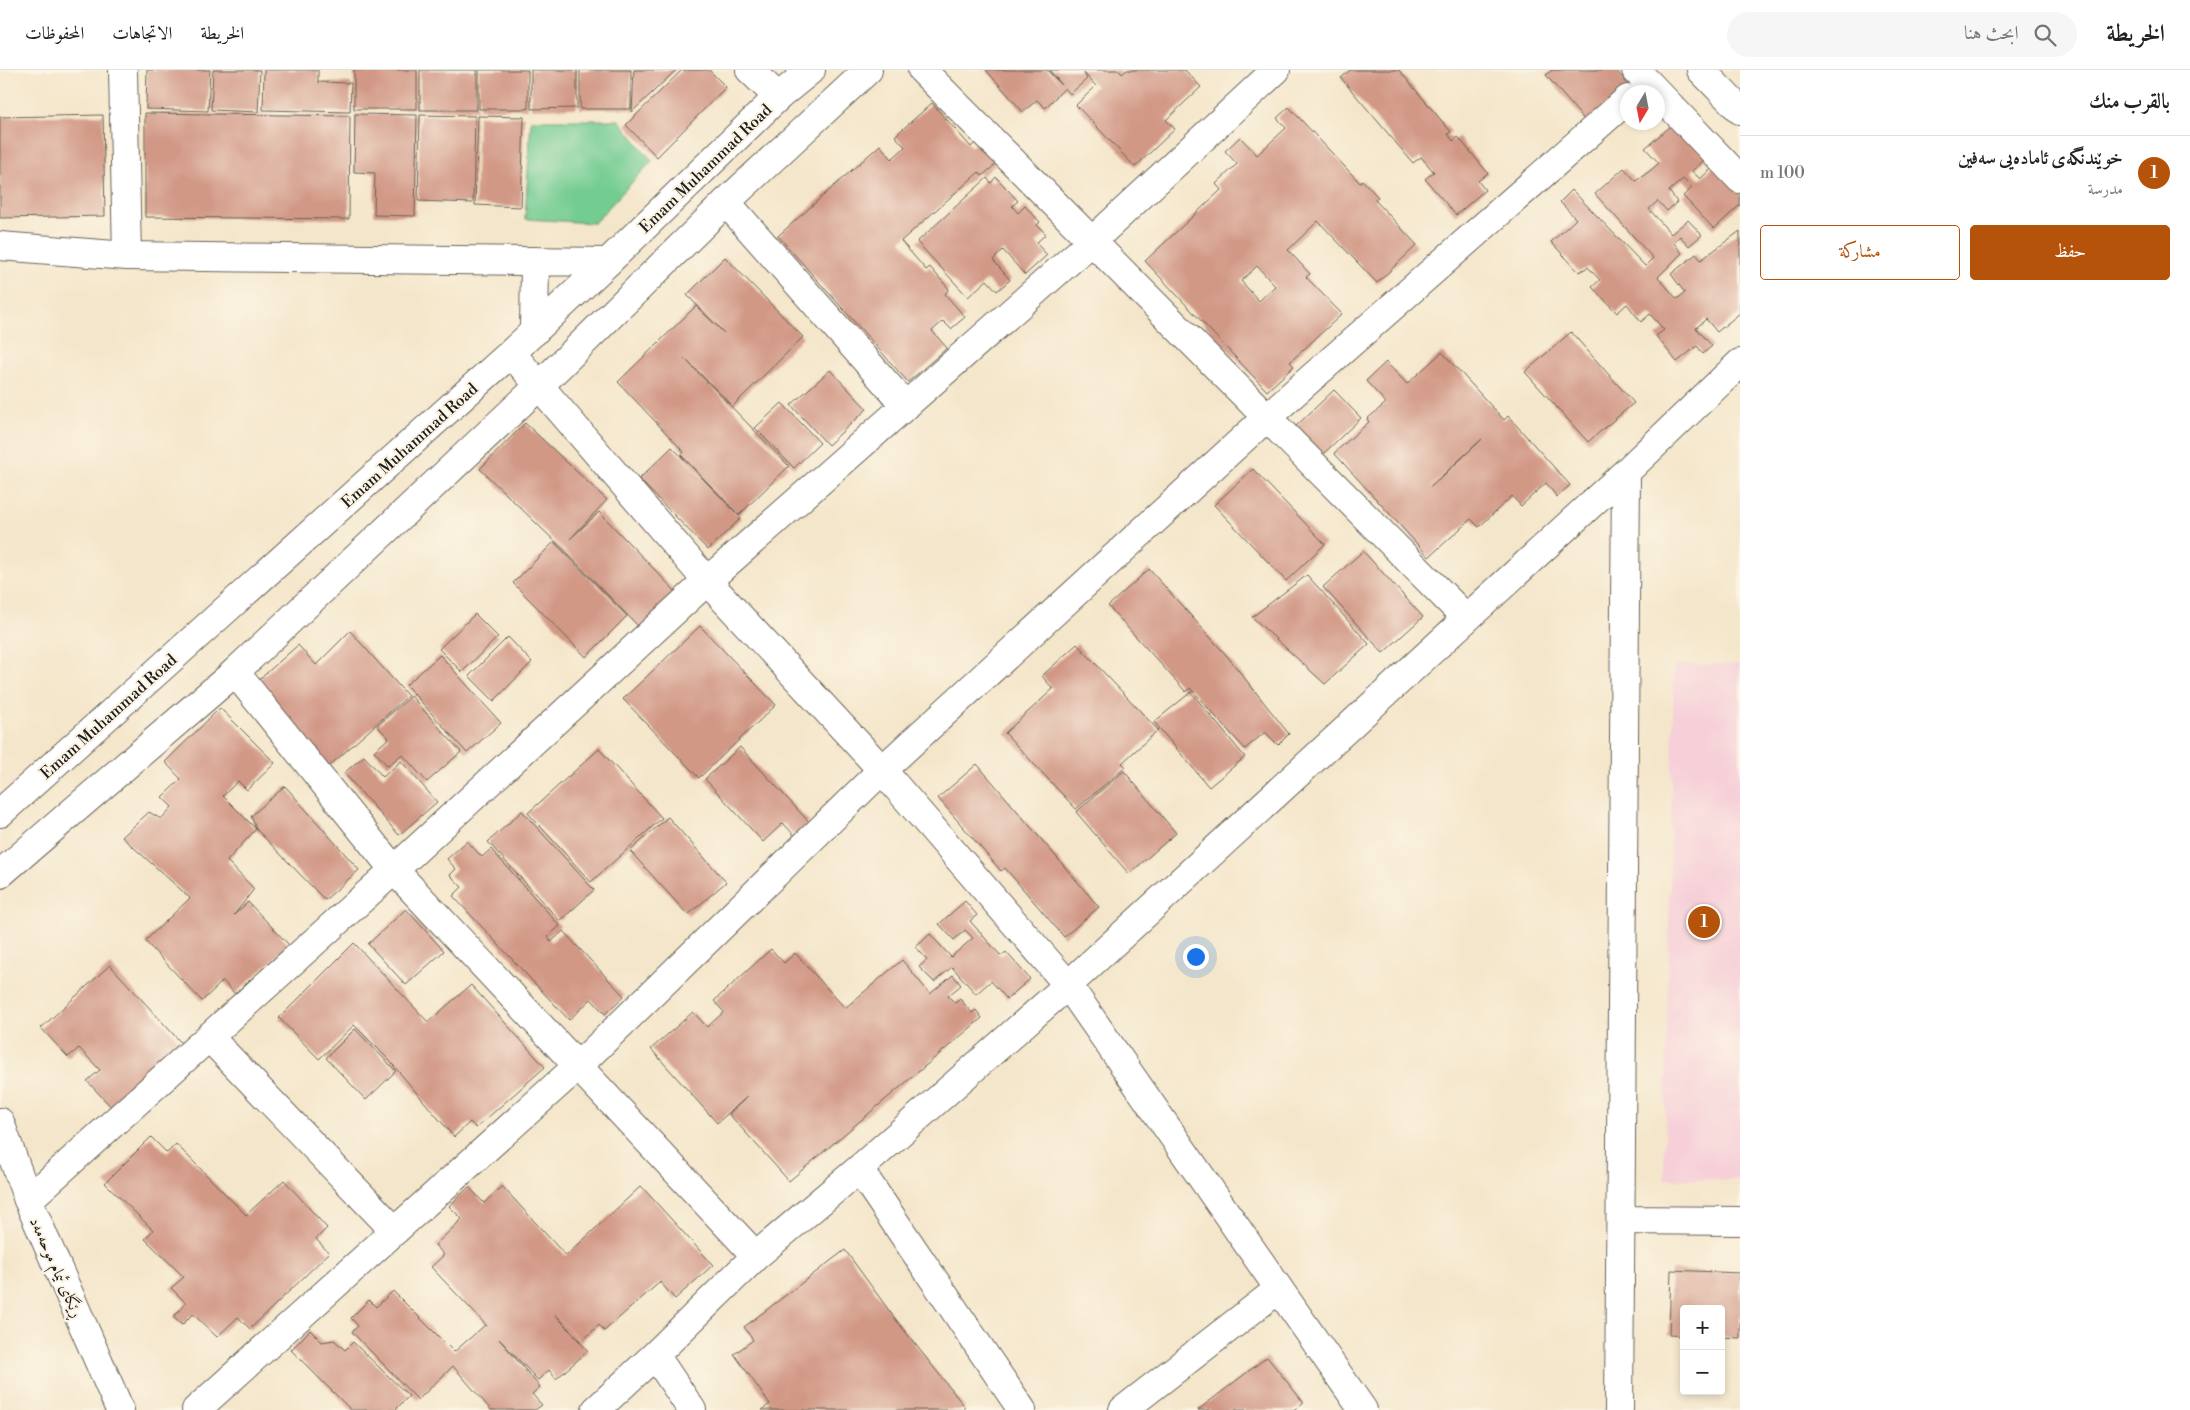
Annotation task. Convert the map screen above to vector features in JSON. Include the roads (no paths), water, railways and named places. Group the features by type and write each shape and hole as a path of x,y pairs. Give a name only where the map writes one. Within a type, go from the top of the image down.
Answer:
{"street":[{"path":"123,70 127,256"},
{"path":"750,70 778,97"},
{"name":"Emam Muhammad Road","path":"0,813 534,332 778,97 811,70"},
{"path":"0,874 234,672 540,386 726,202 868,70"},
{"path":"922,70 1466,618"},
{"path":"28,1200 394,870 707,581 1091,242 1276,70"},
{"path":"1701,70 1740,110"},
{"path":"196,1410 579,1065 882,770 1266,418 1620,108"},
{"path":"1665,109 1740,179"},
{"path":"726,202 906,406"},
{"path":"0,246 127,256 608,262"},
{"path":"534,332 535,261"},
{"path":"511,353 707,581 882,770 1068,985 1363,1410"},
{"path":"596,1410 756,1256 860,1169 1068,985 1626,472 1740,363"},
{"path":"1619,1410 1626,472"},
{"path":"234,672 394,870 579,1065 756,1256"},
{"path":"209,1037 395,1231"},
{"name":"ڕێگای ئیمام موحەمەد","path":"0,1122 28,1200 120,1410"},
{"path":"860,1169 1022,1410"},
{"path":"1620,1220 1740,1221"},
{"path":"1123,1410 1279,1289"},
{"path":"655,1355 692,1410"}],"place":[{"name":"خوێندنگەی ئامادەیی سەفین","path":"1704,922"}]}
